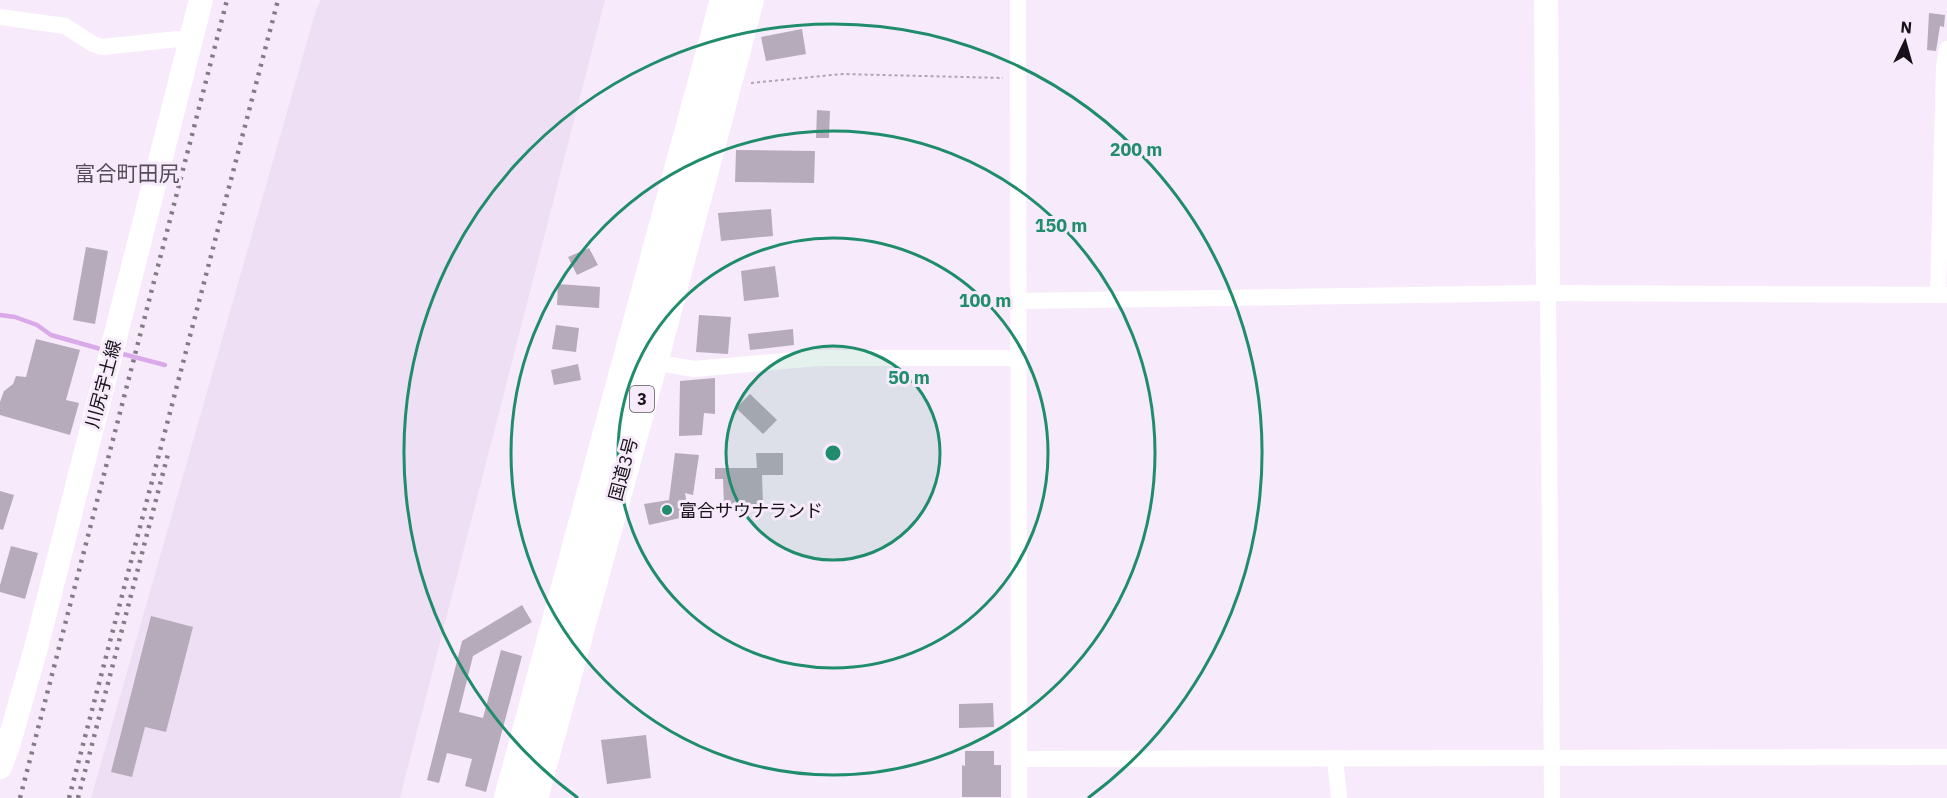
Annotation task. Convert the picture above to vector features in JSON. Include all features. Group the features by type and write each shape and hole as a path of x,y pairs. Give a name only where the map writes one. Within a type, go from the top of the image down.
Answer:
{"highway":[{"name":"国道3号","path":"532,798 641,359 725,0"},
{"name":"国道3号","path":"509,798 641,359 727,85 749,0"}],"main road":[{"name":"川尻宇土線","path":"0,767 36,648 201,0"},
{"path":"1546,0 1548,293"}],"street":[{"path":"1018,0 1019,798"},
{"path":"0,17 64,26 102,47 177,39 190,42"},
{"path":"1017,301 1548,293 1943,295 1944,66 1947,49"},
{"path":"1548,293 1552,798"},
{"path":"641,359 694,369 819,358 1018,358"},
{"path":"1019,759 1947,757"},
{"path":"1335,758 1339,798"}],"path":[{"path":"727,85 842,74 1018,79"}],"shaded area":[{"path":"321,0 605,0 400,798 91,798 316,10"}],"building":[{"path":"1929,13 1945,15 1944,27 1940,26 1936,51 1927,50"},
{"path":"802,29 806,54 766,61 761,37"},
{"path":"817,110 830,111 829,138 816,138"},
{"path":"736,150 815,151 814,183 735,182"},
{"path":"771,209 773,236 721,241 718,213"},
{"path":"86,247 108,251 95,324 73,320"},
{"path":"589,248 598,265 577,275 568,257"},
{"path":"775,266 779,297 744,301 741,271"},
{"path":"558,284 600,287 599,308 557,305"},
{"path":"699,315 731,317 728,354 696,352"},
{"path":"556,325 579,328 576,352 552,349"},
{"path":"793,329 794,345 750,350 748,334"},
{"path":"36,339 80,350 66,400 79,403 70,435 0,415 0,402 4,391 13,384 16,376 26,377"},
{"path":"578,364 581,380 554,385 551,370"},
{"path":"715,378 715,414 704,413 702,435 679,436 680,381"},
{"path":"750,394 777,420 763,434 736,408"},
{"path":"675,453 699,455 693,495 685,493 689,516 649,525 644,504 669,500"},
{"path":"756,453 783,453 783,475 762,475 763,506 724,507 723,479 715,479 715,468 757,468"},
{"path":"0,491 14,495 3,530 0,529"},
{"path":"11,546 38,553 25,599 0,592"},
{"path":"522,605 532,622 473,656 459,712 483,718 501,650 522,656 486,792 465,786 472,759 447,753 439,783 427,780 462,641"},
{"path":"151,616 193,627 166,732 145,727 132,777 111,772"},
{"path":"993,703 994,727 959,728 959,704"},
{"path":"646,735 651,778 607,784 601,740"},
{"path":"965,751 994,751 994,765 1001,765 1001,797 962,797 962,765 965,766"}],"waterway":[{"path":"0,315 15,317 37,325 51,335 104,350"},
{"path":"119,353 165,365"}],"railway":[{"path":"20,798 227,0"},
{"path":"69,798 278,0"},
{"path":"78,798 169,450"}],"place":[{"name":"富合サウナランド","path":"667,510"}],"district":[{"name":"富合町田尻","path":"127,173"}]}
